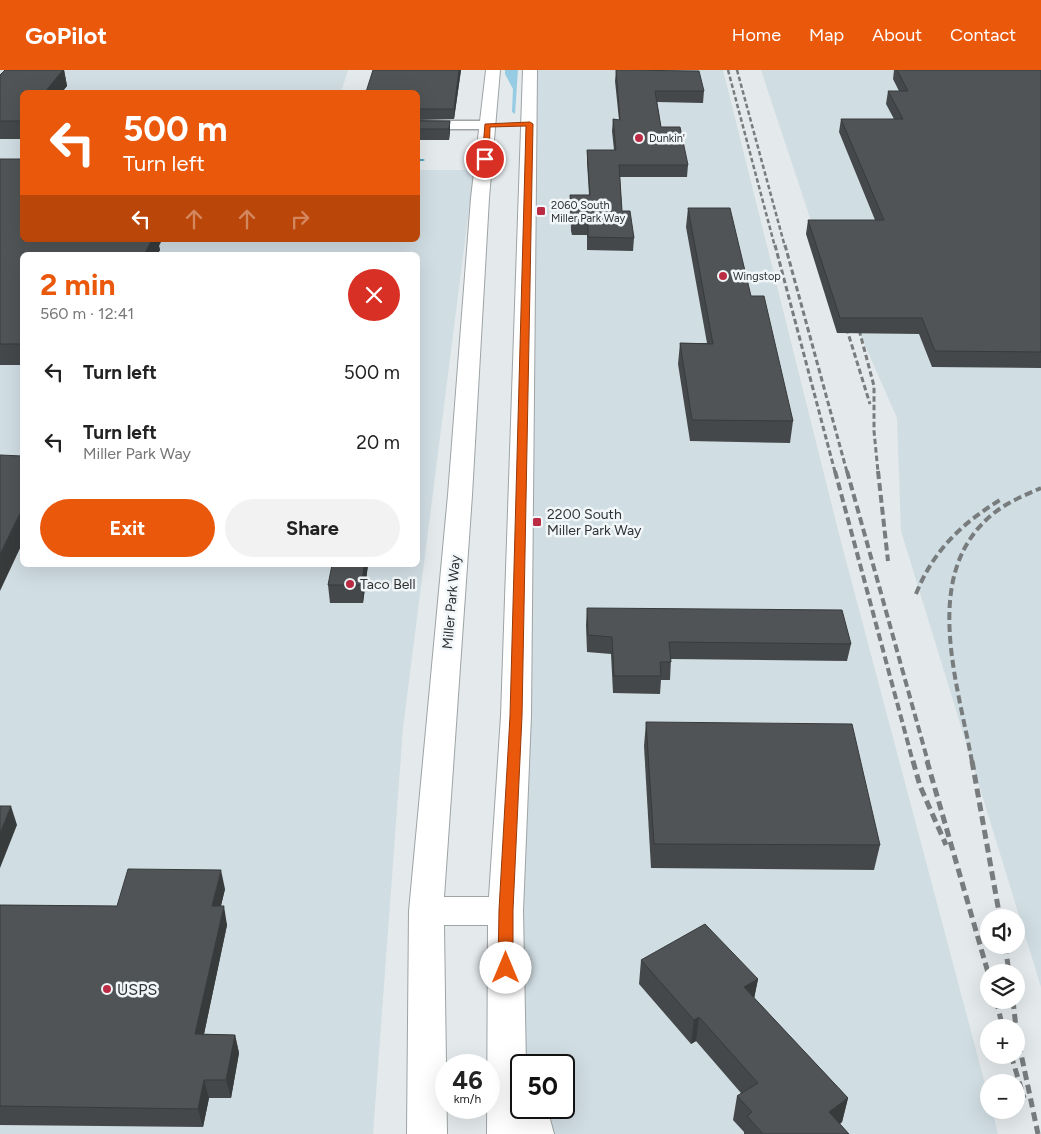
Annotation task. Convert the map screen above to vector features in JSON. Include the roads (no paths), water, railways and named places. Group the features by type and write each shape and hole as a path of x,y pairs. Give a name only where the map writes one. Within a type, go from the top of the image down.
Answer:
{"main road":[{"name":"Miller Park Way","path":"493,70 508,124 516,716 506,910 507,1134"},
{"name":"Miller Park Way","path":"427,1134 426,911 508,124 530,70"},
{"path":"426,911 506,910"},
{"path":"506,1024 513,1054"},
{"path":"416,1134 427,1089"},
{"path":"530,1119 534,1134"}],"street":[{"path":"420,125 508,124"}],"railway":[{"path":"728,70 775,247"},
{"path":"737,70 785,247"},
{"path":"775,245 835,472"},
{"path":"785,245 847,472"},
{"path":"844,320 870,404"},
{"path":"857,322 874,386 874,431 878,472"},
{"path":"835,471 913,762"},
{"path":"847,471 928,762"},
{"path":"878,471 888,561"},
{"path":"972,762 953,664 950,630 950,597 957,566 971,538 994,513 1011,502 1041,488"},
{"path":"916,594 931,565 950,540 973,519 1000,500"},
{"path":"913,761 920,786 946,845"},
{"path":"927,761 986,964"},
{"path":"972,761 998,909"},
{"path":"1006,954 1008,964"},
{"path":"998,1009 1001,1019"},
{"path":"1014,1009 1015,1019"},
{"path":"1014,1064 1017,1074"},
{"path":"1023,1064 1038,1134"}],"place":[{"name":"Dunkin'","path":"639,138"},
{"name":"2060 South Miller Park Way","path":"541,211"},
{"name":"Wingstop","path":"723,276"},
{"name":"2200 South Miller Park Way","path":"537,522"},
{"name":"Taco Bell","path":"350,584"},
{"name":"USPS","path":"107,989"}]}
